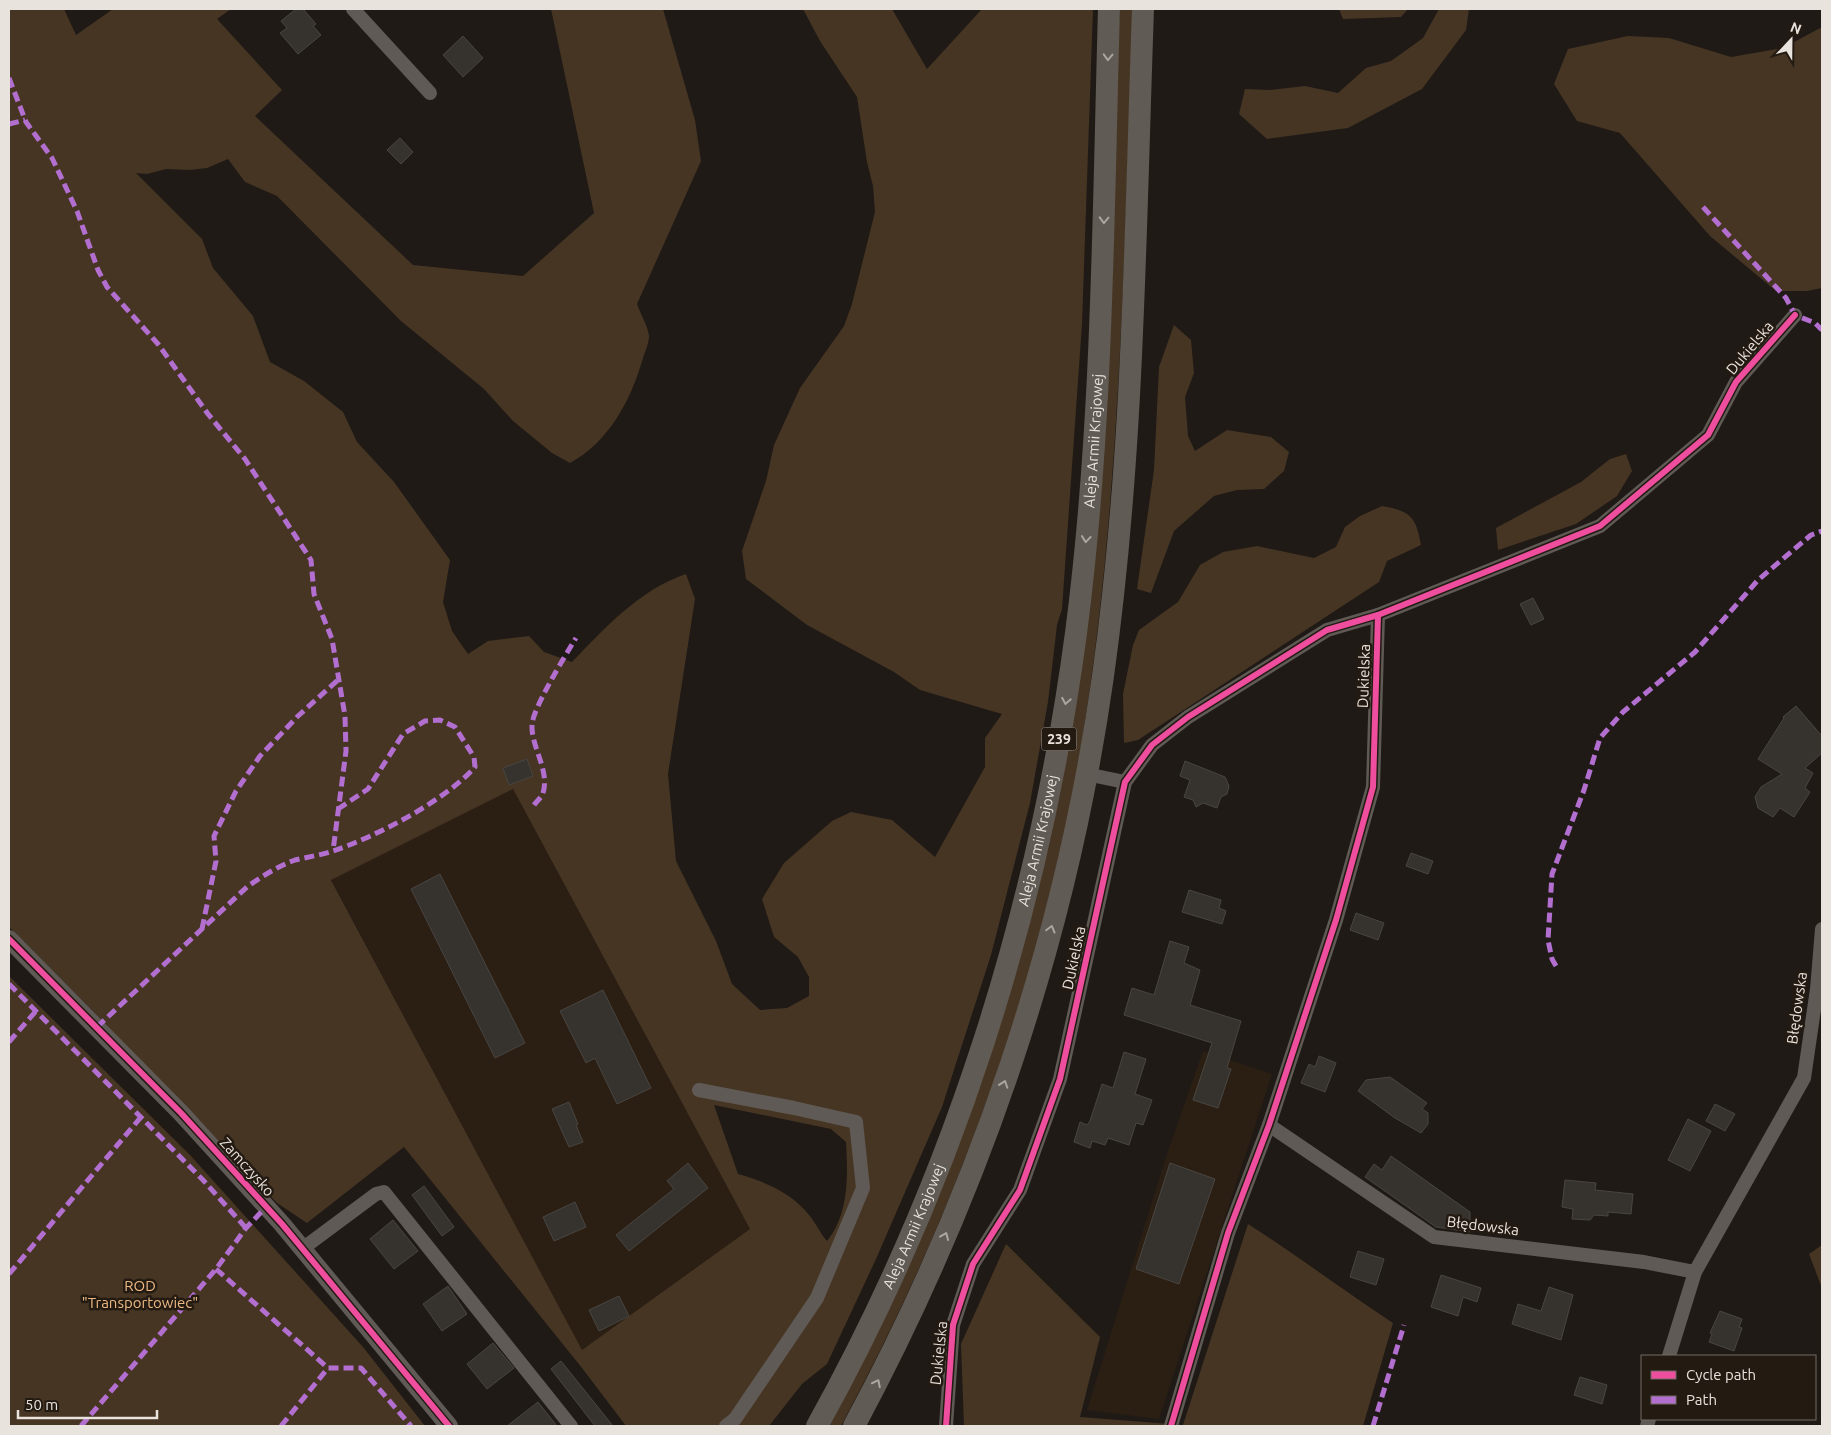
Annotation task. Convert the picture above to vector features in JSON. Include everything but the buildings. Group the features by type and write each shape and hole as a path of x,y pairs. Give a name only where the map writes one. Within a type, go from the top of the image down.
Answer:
{"main road":[{"name":"Aleja Armii Krajowej","path":"817,1426 890,1280 926,1199 960,1112 982,1050 1013,946 1050,788 1076,629 1091,488 1102,264 1109,9"},
{"name":"239","path":"854,1426 899,1339 932,1268 991,1121 1015,1052 1044,956 1066,870 1086,774 1111,614 1124,477 1134,299 1143,9"}],"street":[{"path":"353,9 430,93"},
{"name":"Dukielska","path":"946,1426 953,1325 973,1264 1020,1190 1060,1079 1125,782 1152,745 1188,717 1328,630 1378,615 1600,526 1708,435 1736,382 1795,315"},
{"name":"Dukielska","path":"1171,1426 1228,1233 1269,1125 1336,920 1372,787 1378,615"},
{"path":"1086,774 1125,782"},
{"name":"Błędowska","path":"1669,1355 1695,1272 1804,1078 1817,988 1822,929"},
{"name":"Zamczysko","path":"9,939 181,1113 302,1249 449,1426"},
{"path":"699,1090 856,1122 863,1188 817,1298 735,1418 726,1426"},
{"name":"Błędowska","path":"1269,1125 1434,1237 1644,1262 1695,1272"},
{"path":"302,1249 376,1194 384,1192 571,1426"}],"shaded area":[{"path":"513,789 750,1229 582,1351 331,879"},
{"path":"1203,1051 1272,1074 1159,1419 1087,1410 1166,1157"}],"green space":[{"path":"9,9 64,9 76,35 113,9 231,9 217,19 282,90 255,116 413,265 523,276 594,213 551,9 663,9 695,120 701,161 637,304 649,336 632,389 617,418 607,432 596,444 570,463 552,453 513,421 484,389 401,321 277,196 245,182 228,159 207,168 190,170 166,169 147,174 136,173 202,239 213,268 253,316 270,362 304,381 343,412 357,442 394,482 450,560 443,602 452,631 468,654 488,641 529,636 544,652 572,662 611,623 638,600 669,581 686,574 695,599 668,774 676,861 716,941 732,984 760,1010 787,1008 809,996 809,977 798,957 774,937 762,899 784,863 832,821 851,812 892,820 935,857 985,767 985,738 1002,714 920,690 894,672 807,625 746,579 742,551 766,481 774,445 800,388 844,326 852,304 875,212 873,186 867,162 857,97 820,41 803,9 892,9 927,69 982,9 1093,9 1082,324 1062,609 1057,625 1048,702 1030,803 991,955 942,1107 876,1259 827,1364 802,1384 769,1426 626,1426 582,1368 404,1147 307,1223 277,1203 94,1012 9,927","holes":["513,789 750,1229 582,1350 331,880","714,1105 831,1129 846,1142 846,1194 840,1219 827,1241 811,1218 794,1200 767,1184 738,1174"]},
{"path":"1120,9 1133,9 1119,373 1113,464 1096,645 1083,735 1066,825 1045,914 1019,1003 990,1090 958,1176 922,1261 883,1344 841,1426 827,1426 991,1052 1029,921 1060,789"},
{"path":"1339,9 1408,9 1401,17 1343,19"},
{"path":"1439,9 1469,9 1466,30 1422,89 1348,128 1267,139 1239,114 1245,89 1269,90 1305,86 1338,93 1366,68 1391,61 1423,38"},
{"path":"1822,27 1822,288 1807,291 1776,291 1710,236 1620,133 1577,121 1554,84 1568,49 1628,36 1669,38 1731,57 1783,48"},
{"path":"1174,325 1191,340 1194,373 1185,397 1188,436 1195,451 1227,430 1271,437 1289,452 1284,471 1264,489 1237,490 1214,496 1174,531 1151,593 1137,589 1154,470 1159,367"},
{"path":"1626,454 1632,471 1617,496 1576,524 1498,550 1496,528 1581,482 1610,459"},
{"path":"1382,506 1400,510 1410,517 1417,528 1421,545 1387,561 1379,582 1138,740 1124,743 1123,694 1133,645 1139,630 1178,602 1200,565 1223,552 1257,546 1314,558 1336,547 1345,527 1360,516"},
{"name":"ROD \"Transportowiec\"","path":"9,976 191,1156 363,1347 425,1426 9,1426"},
{"path":"1248,1224 1393,1323 1363,1426 964,1426 961,1344 1006,1244 1100,1337 1080,1417 1183,1425"},
{"path":"1822,1245 1822,1288 1809,1254"}],"marked path":[{"path":"9,78 26,122 52,158 77,211 98,270 107,287 158,344 208,414 245,459 311,560 314,594 332,639 345,716 346,751 333,851"},
{"path":"9,124 25,120"},
{"path":"1703,207 1786,298 1795,315 1815,323 1822,330"},
{"path":"1556,966 1552,959 1548,940 1552,874 1584,790 1600,738 1623,712 1695,652 1758,580 1811,535 1822,531"},
{"path":"534,805 542,795 544,776 532,733 533,718 550,682 576,638"},
{"path":"202,929 216,861 214,836 236,791 260,756 298,716 339,679"},
{"path":"97,1027 248,886 289,862 350,845 369,837 428,805 462,780 475,767 474,757 455,727 440,720 425,721 403,734 368,789 338,809"},
{"path":"9,984 203,1180 246,1228"},
{"path":"9,1042 36,1011"},
{"path":"9,1274 141,1117"},
{"path":"81,1426 216,1269 246,1228 266,1207"},
{"path":"216,1269 328,1368 361,1368 411,1426"},
{"path":"1373,1426 1404,1325"},
{"path":"281,1426 328,1368"}],"cycle path":[{"path":"946,1426 953,1325 973,1264 1020,1190 1060,1079 1125,782 1152,745 1188,717 1327,630 1378,615 1600,526 1708,435 1736,382 1795,315"},
{"path":"1171,1426 1228,1233 1269,1125 1336,920 1373,787 1378,615"},
{"path":"9,939 181,1113 282,1224 449,1426"}]}
